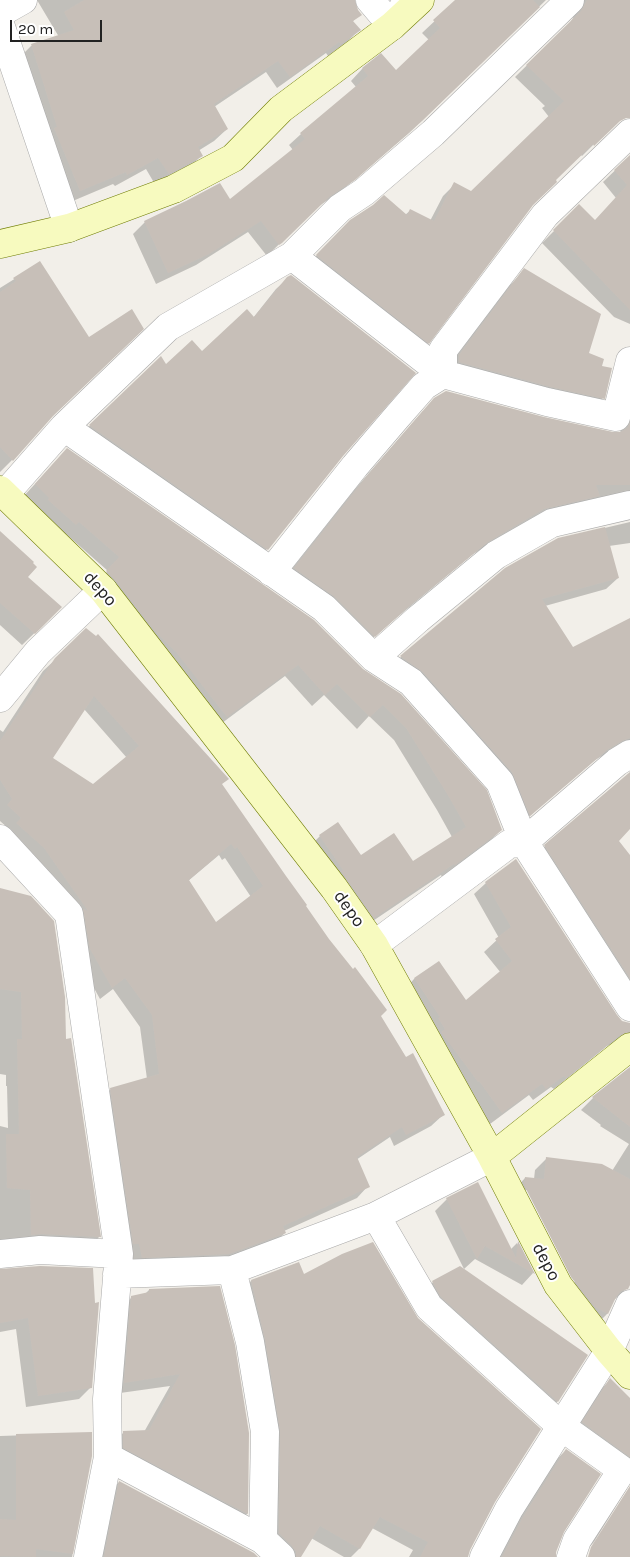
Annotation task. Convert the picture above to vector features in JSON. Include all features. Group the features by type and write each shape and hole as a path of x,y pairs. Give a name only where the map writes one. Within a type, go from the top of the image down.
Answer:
{"street":[{"path":"0,13 22,0"},
{"path":"370,0 392,26"},
{"path":"392,26 408,0"},
{"path":"0,244 69,228 174,189 233,158 281,109 392,26 420,0"},
{"path":"2,492 64,427 168,326 292,256 340,208 364,192 433,132 570,0"},
{"path":"0,24 69,228"},
{"path":"443,374 442,350 545,215 630,133"},
{"path":"292,256 443,374 546,402 616,417 630,361"},
{"path":"271,572 354,466 424,386 443,374"},
{"path":"64,427 324,608 374,658 411,682 500,782 524,842 630,1008"},
{"name":"depo","path":"2,492 103,590 334,888 374,945 492,1157 558,1285 630,1375"},
{"path":"374,658 496,555 552,523 630,505"},
{"path":"0,698 38,652 103,590"},
{"path":"374,945 509,844 524,842 617,762 630,754"},
{"path":"0,839 69,914 118,1264 106,1399 108,1456 88,1557"},
{"path":"0,1254 40,1250 118,1264 232,1270 376,1216 492,1157 630,1047"},
{"path":"376,1216 429,1306 562,1427 622,1470 576,1540 571,1557"},
{"path":"232,1270 250,1342 265,1432 272,1549"},
{"path":"484,1557 509,1509 609,1351 630,1304"},
{"path":"108,1456 272,1549"}],"building":[{"path":"84,0 355,0 358,10 362,15 353,21 361,30 341,44 339,42 290,77 278,61 214,104 228,129 198,147 203,156 169,174 158,158 127,175 126,172 80,191 54,128 57,127 31,44 74,30 64,12"},
{"path":"455,0 533,0 540,7 422,121 355,180 329,197 282,243 279,245 261,221 209,254 168,273 144,221 220,183 230,199 305,139 300,133 368,76 362,68 381,53 396,70 440,28 433,20"},
{"path":"587,0 630,0 630,118 620,121 594,146 593,144 533,205 429,344 316,255 350,220 373,205 384,195 407,215 410,209 434,221 454,182 471,191 564,101 526,65 581,11"},
{"path":"630,155 630,310 553,230 579,204 595,220 627,185 614,170"},
{"path":"40,261 89,337 132,309 144,329 53,416 13,461 0,447 0,292 16,281 13,278"},
{"path":"524,268 601,314 589,353 604,359 602,366 612,368 605,399 551,387 459,362 459,355"},
{"path":"291,275 416,373 343,456 268,550 89,425 161,356 166,364 192,340 202,351 247,309 254,317 287,277"},
{"path":"446,391 544,417 613,432 621,432 630,423 630,485 596,485 600,496 544,509 488,542 408,607 375,637 335,597 294,568 408,428 434,398"},
{"path":"67,448 314,620 363,669 401,694 487,790 502,830 455,865 374,918 341,871 343,870 319,835 338,822 361,855 394,833 413,861 466,827 406,728 383,705 370,717 337,684 325,695 298,665 227,717 176,652 154,630 106,571 119,557 79,522 76,525 48,500 49,498 35,484"},
{"path":"605,527 619,578 542,599 573,647 630,618 630,738 607,750 530,816 512,772 423,672 400,656 505,568 558,538"},
{"path":"0,531 34,562 37,567 28,577 62,607 35,634 0,603"},
{"path":"86,628 96,636 98,634 229,779 222,784 329,939 353,969 355,967 387,1010 381,1016 406,1057 413,1053 445,1115 406,1135 402,1127 357,1157 370,1187 283,1226 286,1233 229,1254 142,1258 139,1244 133,1244 110,1088 159,1074 152,1015 125,978 112,988 90,949 83,909 88,911 44,848 16,823 21,818 7,805 12,799 0,780 0,741 55,658","holes":["94,696 139,746 93,784 53,758","231,844 235,849 237,847 263,886 216,922 189,880"]},
{"path":"630,772 630,829 619,841 630,855 630,978 544,845"},
{"path":"516,859 617,1015 622,1021 630,1023 630,1032 620,1035 566,1078 564,1076 546,1089 542,1084 502,1113 441,1032 445,1029 438,1018 440,1017 414,978 439,961 466,1000 512,961 495,939 511,927 485,882"},
{"path":"0,888 31,896 54,921 65,997 66,1039 71,1038 101,1237 31,1235 30,1190 7,1188 6,1134 19,1134 17,1039 22,1039 21,992 0,989"},
{"path":"630,1067 630,1127 592,1097"},
{"path":"546,1157 602,1164 630,1179 630,1285 628,1289 621,1291 616,1297 608,1314 595,1307 571,1277 524,1185 525,1177 544,1179"},
{"path":"478,1182 516,1258 518,1241 535,1274 485,1246 477,1259 446,1198"},
{"path":"373,1242 418,1318 541,1429 495,1502 468,1557 420,1557 428,1542 380,1517 360,1549 320,1526 301,1557 296,1557 296,1552 292,1546 279,1533 280,1430 265,1339 251,1280 299,1262 304,1274 342,1254"},
{"path":"40,1266 93,1268 95,1303 99,1302 92,1388 38,1396 28,1318 0,1323 0,1269"},
{"path":"460,1266 588,1355 558,1402 441,1297 432,1281"},
{"path":"220,1286 235,1345 249,1433 248,1514 123,1448 123,1431 149,1430 180,1374 124,1383 131,1296 149,1292 149,1289"},
{"path":"610,1378 630,1398 630,1457 582,1422"},
{"path":"92,1432 92,1456 73,1554 36,1549 36,1557 0,1556 0,1519 16,1520 16,1434"},
{"path":"566,1449 601,1474 564,1532 556,1552 556,1557 502,1557 523,1517"},
{"path":"119,1481 254,1553 258,1557 104,1557"},
{"path":"630,1486 630,1557 588,1557 591,1547"}]}
